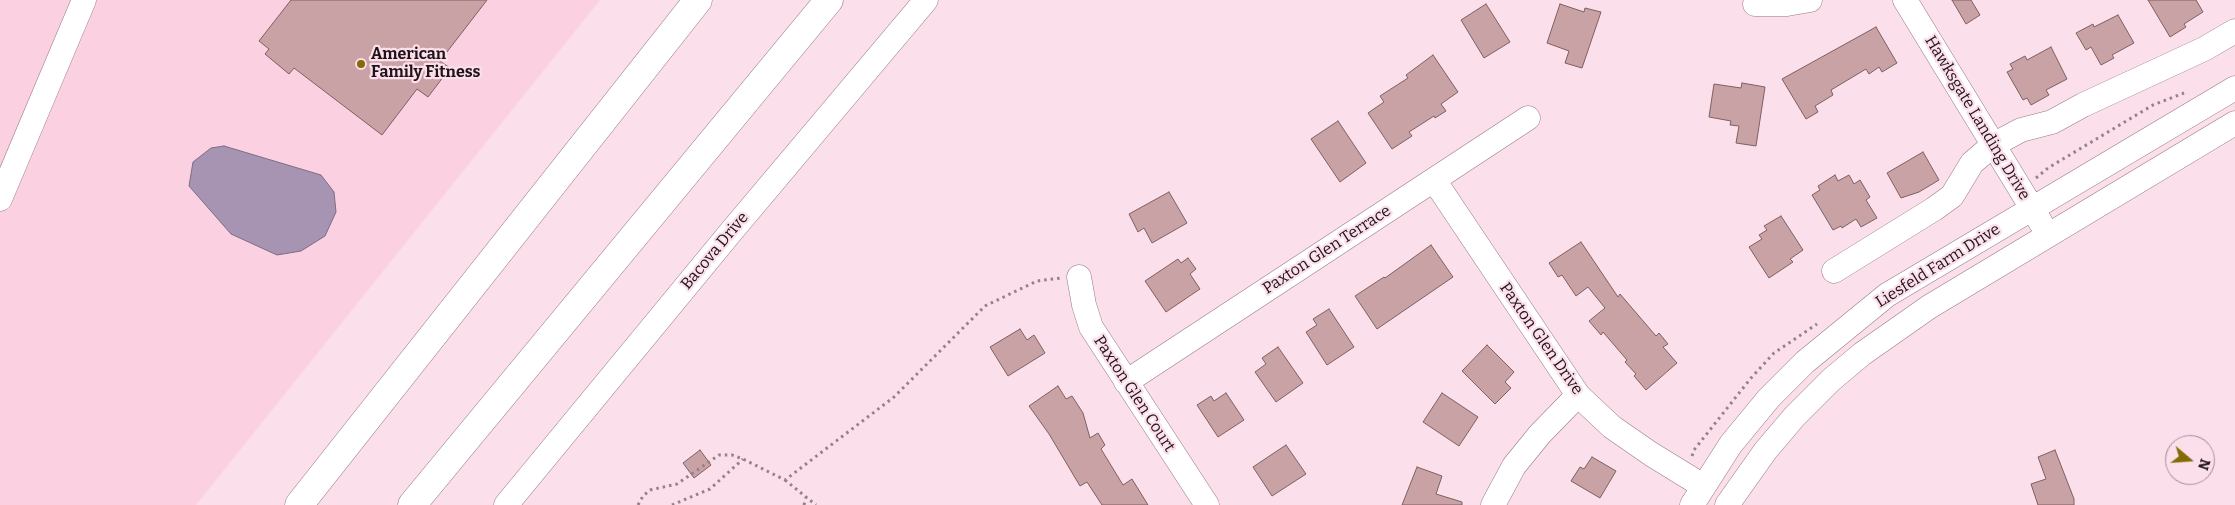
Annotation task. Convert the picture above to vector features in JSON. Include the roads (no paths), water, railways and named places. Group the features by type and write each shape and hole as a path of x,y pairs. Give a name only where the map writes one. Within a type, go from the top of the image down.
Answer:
{"highway":[{"path":"300,505 698,0"},
{"path":"412,505 829,0"}],"street":[{"path":"0,198 84,0"},
{"name":"Bacova Drive","path":"506,505 730,233 926,0"},
{"path":"1755,4 1787,4 1810,0"},
{"name":"Hawksgate Landing Drive","path":"1905,0 2048,235"},
{"path":"1834,271 1934,210 1952,196 1972,163 1993,145 2022,130 2052,122 2083,105 2204,49 2235,31"},
{"name":"Liesfeld Farm Drive","path":"1697,495 1731,444 1769,398 1805,362 1837,334 1887,295 2235,88"},
{"name":"Paxton Glen Terrace","path":"1126,382 1528,118"},
{"name":"Liesfeld Farm Drive","path":"1727,505 1766,450 1831,380 1896,328 2235,123"},
{"name":"Paxton Glen Drive","path":"1434,180 1578,395 1612,427 1651,454 1697,495"},
{"name":"Paxton Glen Court","path":"1079,277 1084,305 1091,327 1206,505"},
{"path":"1493,505 1514,466 1578,395"}],"place":[{"name":"American Family Fitness","path":"361,64"}]}
